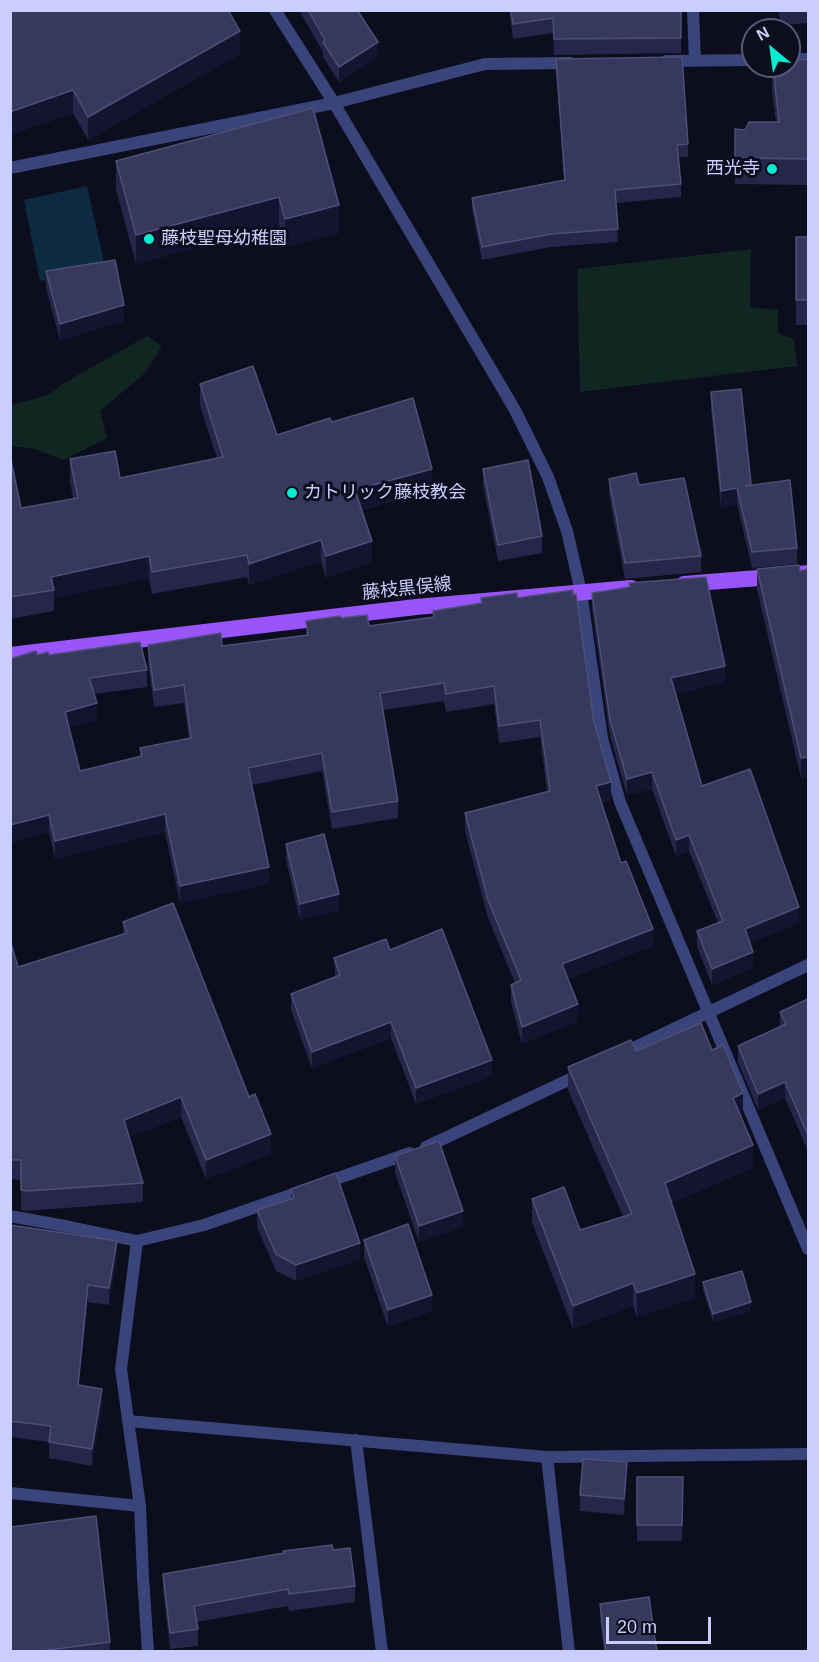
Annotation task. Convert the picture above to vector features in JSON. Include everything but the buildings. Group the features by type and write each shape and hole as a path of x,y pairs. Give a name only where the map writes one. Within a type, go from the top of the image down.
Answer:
{"main road":[{"name":"藤枝黒俣線","path":"10,655 416,607 808,573"}],"street":[{"path":"275,10 334,103 515,410 548,477 564,520 581,592 602,738 620,802 808,1249"},
{"path":"693,10 695,61"},
{"path":"648,62 741,60"},
{"path":"10,168 334,103 485,64 578,63"},
{"path":"615,1058 808,965"},
{"path":"10,1216 137,1241 204,1225 436,1144 594,1068"},
{"path":"137,1241 121,1369 140,1506 148,1652"},
{"path":"128,1421 547,1457 808,1454"},
{"path":"356,1440 382,1652"},
{"path":"547,1457 569,1652"},
{"path":"10,1493 140,1506"}],"green space":[{"path":"751,249 750,307 778,310 778,333 794,339 797,366 580,392 577,269"},
{"path":"147,336 162,346 144,374 100,411 107,438 64,460 34,449 11,446 11,405 49,395 64,383"}],"water":[{"path":"87,186 105,267 40,281 24,200"}],"place":[{"name":"西光寺","path":"772,169"},
{"name":"藤枝聖母幼稚園","path":"149,239"},
{"name":"カトリック藤枝教会","path":"292,493"}]}
